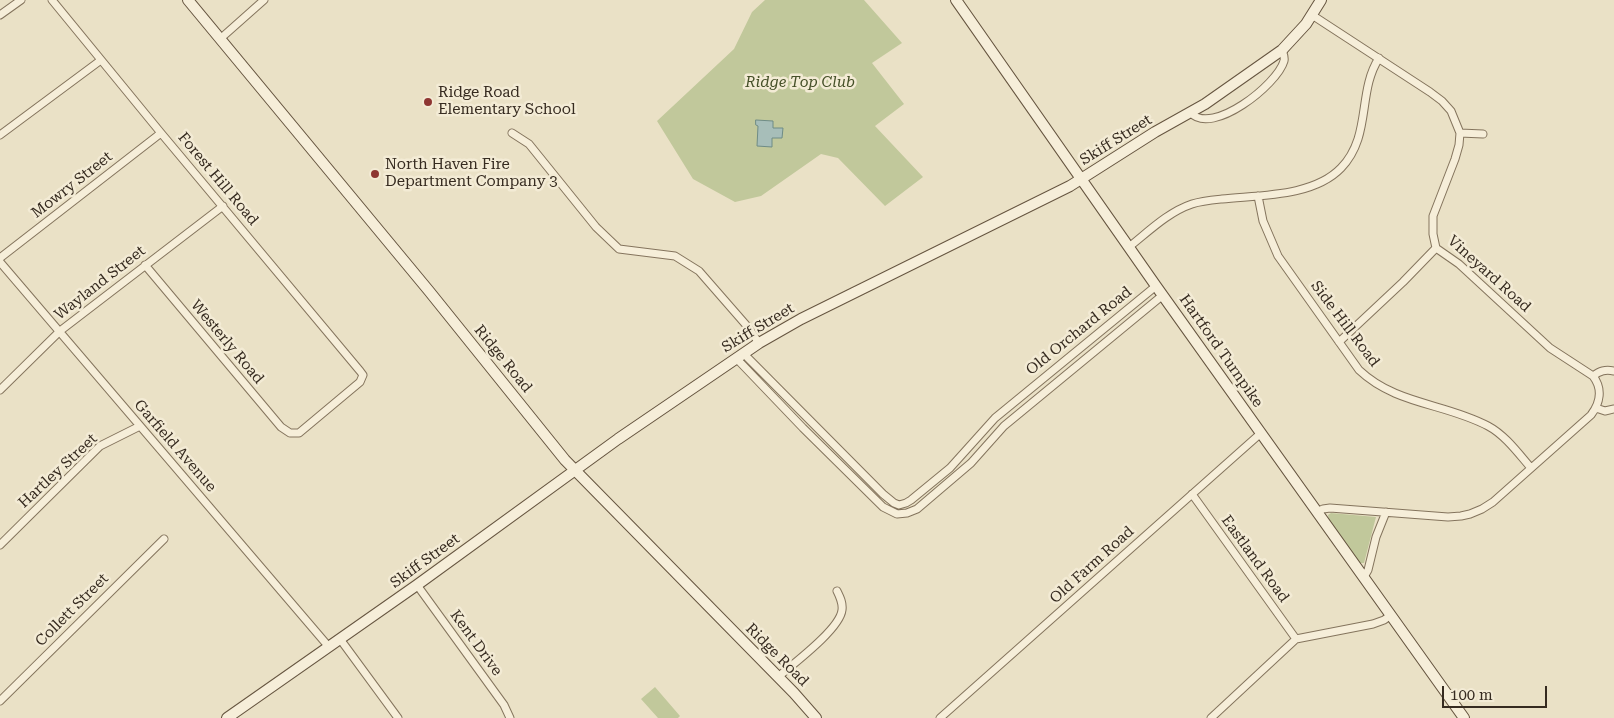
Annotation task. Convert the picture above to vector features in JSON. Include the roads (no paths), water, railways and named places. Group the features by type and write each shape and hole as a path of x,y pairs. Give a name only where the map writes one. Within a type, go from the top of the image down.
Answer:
{"main road":[{"name":"Ridge Road","path":"188,0 429,291 574,470 816,718"},
{"name":"Hartford Turnpike","path":"956,0 1163,296 1391,615 1459,716"},
{"name":"Skiff Street","path":"227,718 417,585 574,470 759,342 801,319 1048,197 1191,113 1240,81 1282,50 1297,35 1321,0"}],"street":[{"path":"0,16 21,0"},
{"name":"Forest Hill Road","path":"52,0 363,375 360,382 298,433 290,433"},
{"path":"220,38 264,0"},
{"path":"1312,15 1442,101 1451,111 1460,133 1483,134"},
{"path":"1191,113 1199,118 1217,117 1244,103 1264,88 1278,72 1284,61 1282,50"},
{"path":"1129,247 1172,214 1191,204 1304,189 1329,178 1341,168 1352,154 1359,138 1369,80 1378,58"},
{"path":"0,135 101,60"},
{"name":"Mowry Street","path":"0,258 161,133"},
{"path":"512,133 529,144 596,227 619,249 675,256 699,271 759,342"},
{"name":"Vineyard Road","path":"1460,133 1455,159 1432,216 1432,234 1436,248 1459,264 1550,348 1593,376"},
{"name":"Side Hill Road","path":"1258,196 1263,222 1278,256 1359,370 1376,384 1392,393 1475,419 1490,427 1505,439 1532,468"},
{"name":"Wayland Street","path":"0,390 60,331 223,206"},
{"path":"1339,342 1436,248"},
{"name":"Garfield Avenue","path":"0,262 329,647"},
{"name":"Westerly Road","path":"145,265 281,427 290,433"},
{"name":"Old Orchard Road","path":"902,504 911,500 950,468 987,425 1156,286"},
{"name":"Old Orchard Road","path":"903,514 917,509 953,480 971,463 995,434 1163,296"},
{"path":"740,355 883,494 894,503 902,504 903,514 897,514 883,507 820,443 740,355"},
{"path":"1317,512 1323,508 1330,508 1461,516 1482,509 1494,502 1591,415 1599,403 1599,388 1593,376 1606,370 1614,371"},
{"path":"1020,397 1028,407"},
{"path":"1596,408 1605,411 1614,410"},
{"path":"987,425 995,434"},
{"name":"Hartley Street","path":"0,545 100,446 140,426"},
{"name":"Old Farm Road","path":"945,717 1261,433"},
{"path":"820,443 826,437"},
{"name":"Eastland Road","path":"1192,494 1296,639"},
{"path":"1364,577 1368,570 1376,537 1386,512"},
{"name":"Collett Street","path":"0,702 164,539"},
{"name":"Kent Drive","path":"417,585 500,698 510,718"},
{"path":"778,677 834,627 842,610 842,603 837,591"},
{"path":"1211,718 1296,639 1373,624 1391,615"},
{"path":"340,639 398,718"}],"water":[{"path":"756,120 773,121 773,128 783,128 782,138 772,138 772,147 757,146 758,126 756,125"}],"place":[{"name":"Ridge Road Elementary School","path":"428,102"},
{"name":"North Haven Fire Department Company 3","path":"375,174"}],"park label":[{"name":"Ridge Top Club","path":"800,83"}]}
